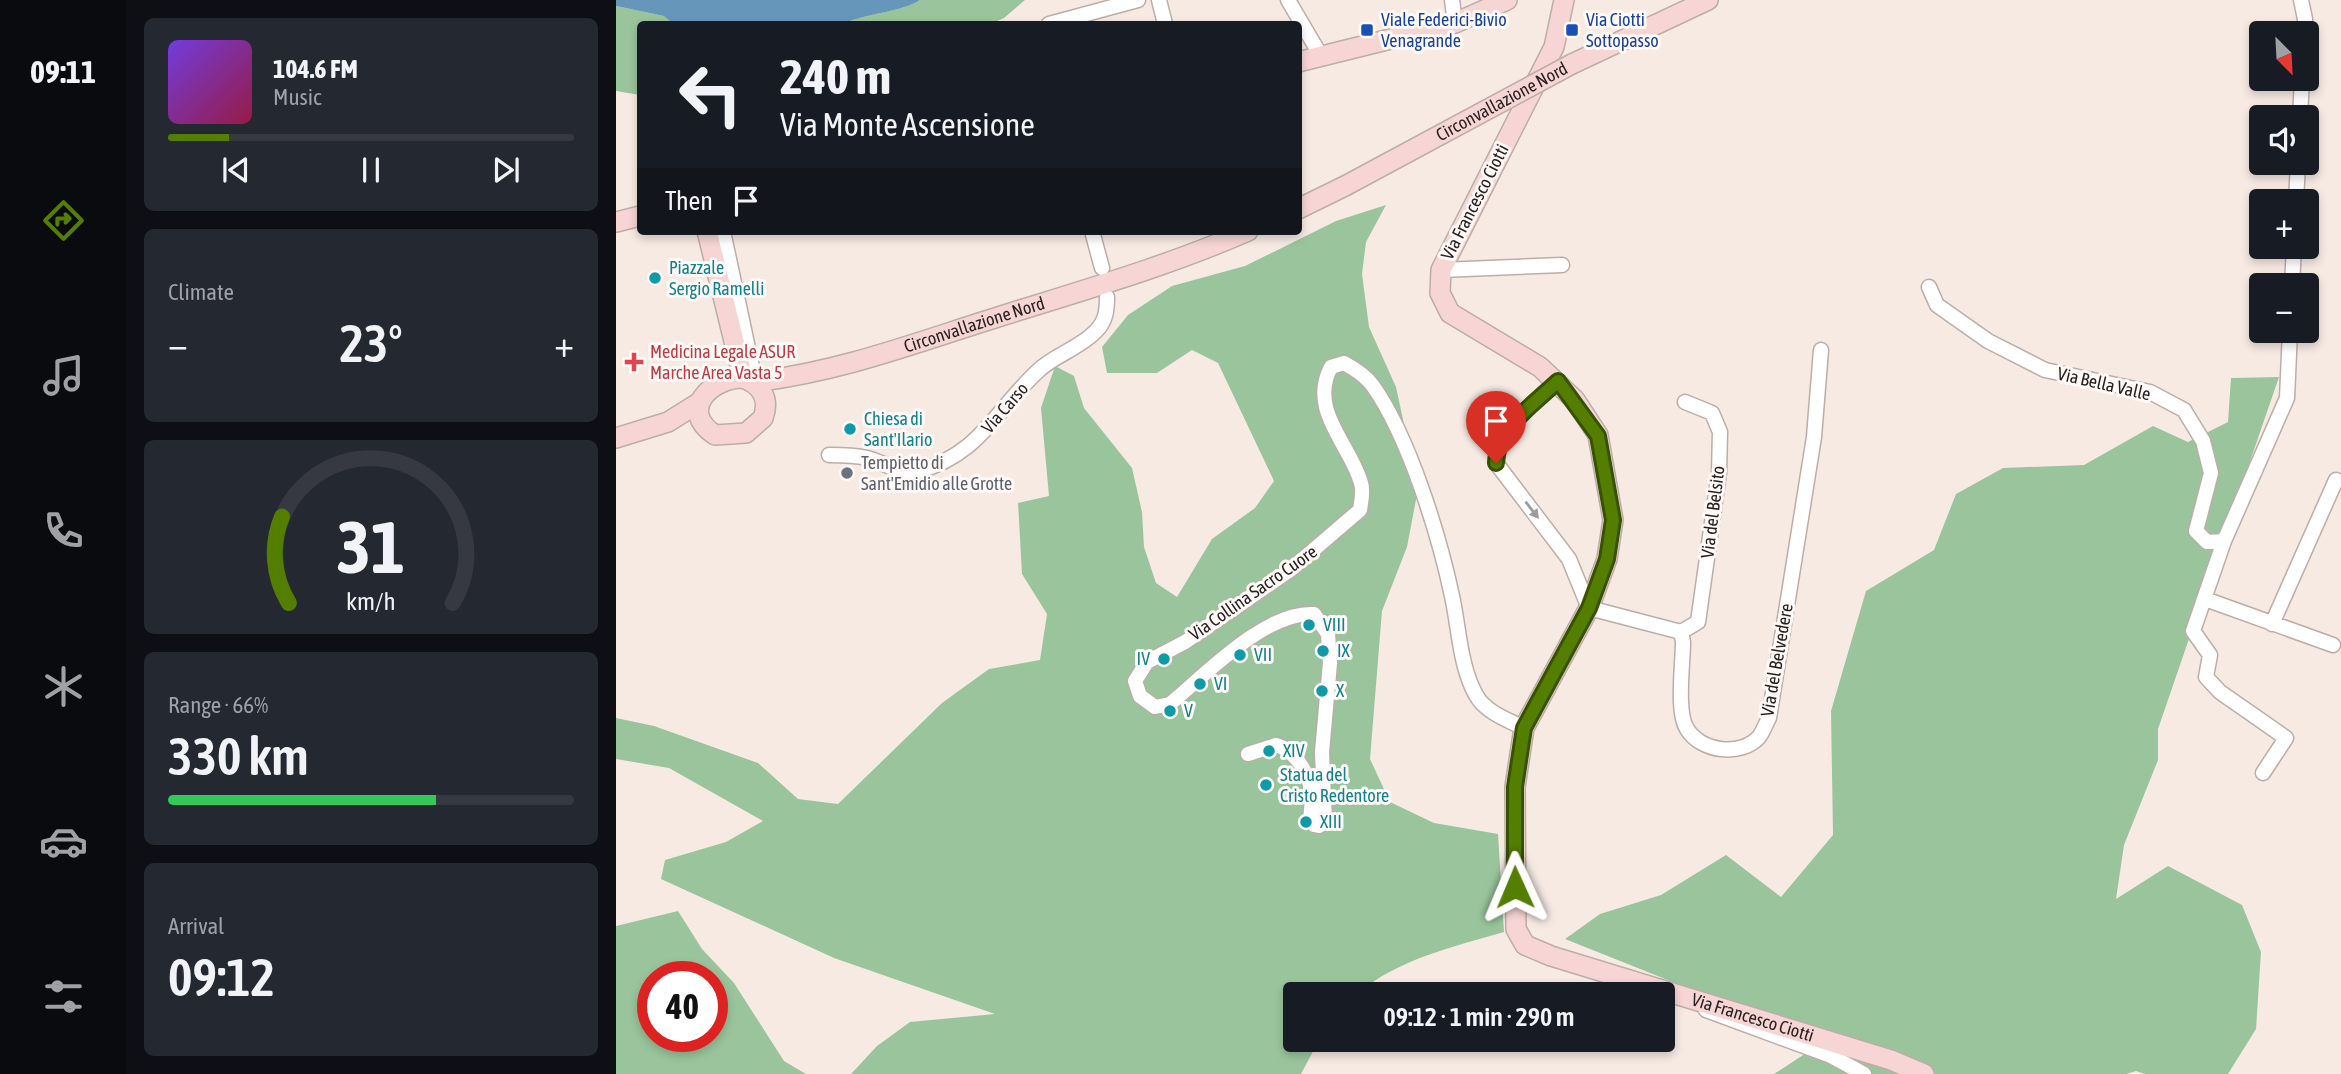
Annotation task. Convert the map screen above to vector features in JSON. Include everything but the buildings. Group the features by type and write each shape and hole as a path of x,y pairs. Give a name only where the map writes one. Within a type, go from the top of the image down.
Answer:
{"street":[{"path":"1060,21 1139,0"},
{"path":"1159,0 1164,21"},
{"path":"1288,0 1300,21"},
{"path":"1452,0 1455,23"},
{"path":"1302,61 1455,23 1507,0"},
{"name":"Via Francesco Ciotti","path":"1564,0 1554,47 1441,270 1440,293 1450,313 1521,354 1558,381 1598,436 1608,479 1613,520 1607,559 1589,608 1524,728 1515,787 1516,929 1525,945 1585,967 1891,1060 1924,1074"},
{"name":"Circonvallazione Nord","path":"1302,207 1446,134 1572,64 1708,0"},
{"path":"2301,0 2305,21"},
{"path":"1302,24 1321,56"},
{"path":"616,222 637,217"},
{"path":"708,235 743,372 764,394 766,405"},
{"path":"724,235 743,372"},
{"path":"1093,235 1102,268"},
{"name":"Circonvallazione Nord","path":"668,422 688,422 706,427 715,435 746,433 763,418 766,405 816,374 1157,266 1238,235"},
{"path":"1441,270 1562,265"},
{"name":"Via Bella Valle","path":"1929,287 1937,305 1988,341 2045,370 2150,392 2184,410 2203,441 2211,473 2196,531 2207,542 2224,541"},
{"name":"Via Carso","path":"829,455 869,459 916,472 946,460 990,428 1008,402 1041,368 1097,331 1106,315 1107,297"},
{"path":"2263,773 2286,738 2220,692 2206,677 2210,654 2193,631 2224,541 2287,398 2289,343"},
{"name":"Via del Belvedere","path":"1681,632 1682,708 1687,729 1705,743 1722,750 1741,750 1760,737 1769,718 1814,437 1821,350"},
{"name":"Via Collina Sacro Cuore","path":"1248,754 1276,745 1295,754 1310,787 1310,819 1314,825 1320,827 1325,822 1322,752 1330,663 1328,634 1314,614 1299,613 1255,635 1170,704 1155,707 1140,696 1135,681 1147,662 1185,642 1290,570 1360,510 1362,485 1327,413 1324,393 1325,379 1331,367 1344,363 1372,386 1404,447 1447,573 1466,670 1476,697 1496,715 1524,728"},
{"name":"Circonvallazione Nord","path":"616,438 668,422 700,402 712,387 743,372 816,374"},
{"path":"1558,381 1509,429 1496,448 1496,463 1569,559 1589,608 1681,632"},
{"path":"700,402 700,416 706,427"},
{"name":"Via del Belsito","path":"1681,632 1698,622 1719,473 1720,432 1713,413 1685,402"},
{"path":"2272,624 2336,480"},
{"path":"2204,599 2333,645"},
{"path":"1677,994 1716,1016 1831,1056 1864,1074"}],"green space":[{"path":"920,0 1025,0 997,21 851,21"},
{"path":"616,6 665,16 671,21 637,21 637,94 616,91"},
{"path":"1386,205 1366,242 1362,274 1369,327 1396,387 1418,489 1407,547 1382,611 1370,759 1390,802 1434,823 1498,834 1504,932 1408,963 1373,982 1283,982 1283,1052 1313,1052 1301,1074 851,1074 877,1046 910,1022 995,1014 834,958 661,879 665,860 726,842 763,821 669,768 616,759 616,718 654,726 758,763 798,799 838,804 942,703 989,669 1040,660 1047,614 1022,574 1018,503 1049,496 1041,408 1055,366 1074,376 1084,408 1132,468 1142,512 1144,547 1156,583 1177,597 1212,539 1255,508 1274,481 1218,363 1192,350 1157,373 1107,373 1102,347 1128,315 1172,286 1245,266 1336,221"},
{"path":"2279,377 2158,729 2158,760 2124,845 2116,899 2168,866 2242,905 2261,952 2256,1029 2228,1074 2145,1074 2136,1071 2126,1074 1774,1074 1823,1042 1565,939 1600,914 1661,895 1726,855 1781,897 1833,835 1831,711 1866,591 1934,550 1956,494 2003,468 2084,465 2153,426 2188,442 2228,422 2231,378"},
{"path":"678,911 702,949 713,961 637,961 637,1052 728,1052 728,977 784,1061 806,1074 616,1074 616,926"}],"water":[{"path":"616,0 920,0 852,21 670,21 664,16 616,6"}],"place":[{"name":"Viale Federici-Bivio Venagrande","path":"1367,30"},
{"name":"Via Ciotti Sottopasso","path":"1572,30"},
{"name":"Piazzale Sergio Ramelli","path":"655,278"},
{"name":"Medicina Legale ASUR Marche Area Vasta 5","path":"634,362"},
{"name":"Chiesa di Sant'Ilario","path":"850,429"},
{"name":"Tempietto di Sant'Emidio alle Grotte","path":"847,473"},
{"name":"VIII","path":"1309,625"},
{"name":"IX","path":"1323,651"},
{"name":"VII","path":"1240,655"},
{"name":"IV","path":"1164,659"},
{"name":"VI","path":"1200,684"},
{"name":"X","path":"1322,691"},
{"name":"V","path":"1170,711"},
{"name":"XIV","path":"1269,751"},
{"name":"Statua del Cristo Redentore","path":"1266,785"},
{"name":"XIII","path":"1306,822"}],"route":[{"path":"1496,463 1496,448 1509,429 1558,381 1575,400 1598,436 1608,479 1613,520 1607,559 1589,608 1524,728 1515,787 1515,887"}]}
